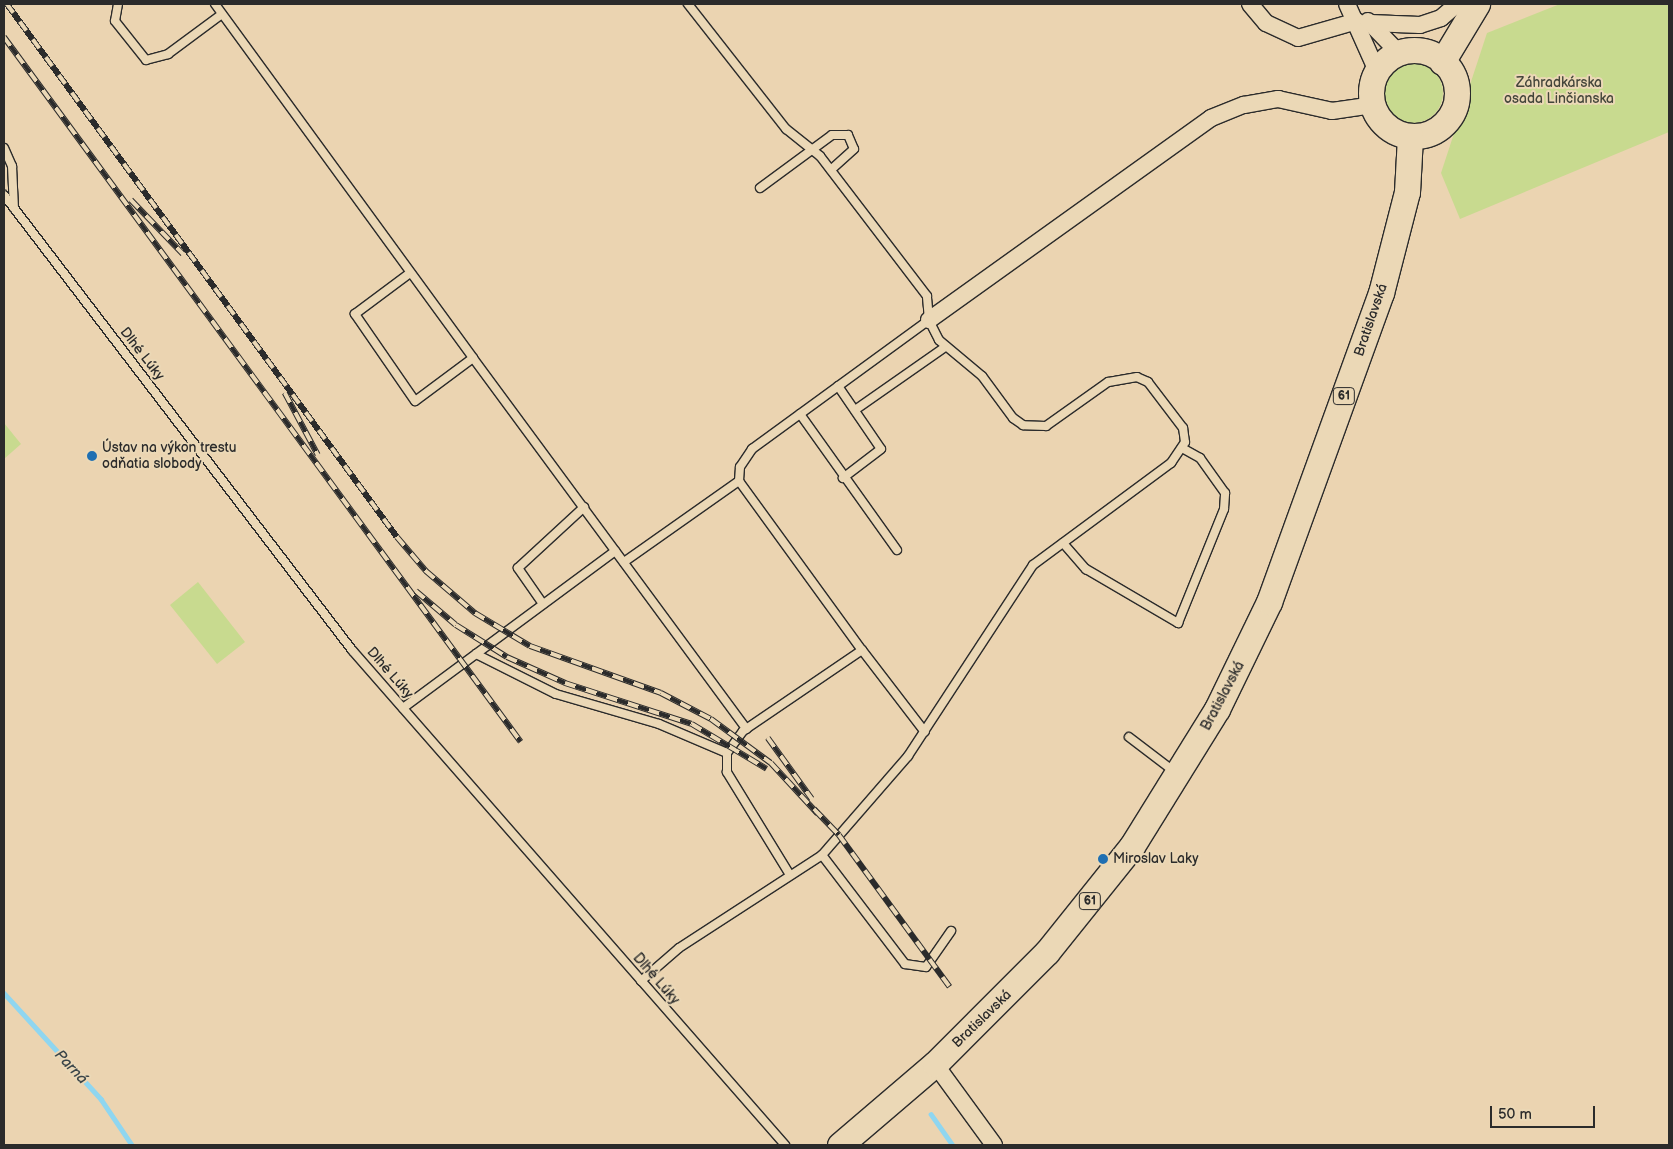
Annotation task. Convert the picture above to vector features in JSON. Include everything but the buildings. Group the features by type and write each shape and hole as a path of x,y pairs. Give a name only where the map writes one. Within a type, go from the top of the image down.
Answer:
{"main road":[{"path":"1442,62 1477,4"},
{"path":"1424,52 1442,62 1455,83 1454,108 1434,131 1410,136 1388,127 1373,105 1372,87 1377,71 1399,53 1424,52"},
{"name":"Bratislavská","path":"840,1145 935,1064 1002,1001 1072,923 1178,775 1246,652 1292,541 1381,293 1407,192 1410,136"}],"street":[{"path":"1250,4 1266,23 1298,38 1356,13 1420,25 1441,18 1457,4"},
{"path":"1356,13 1399,53"},
{"path":"1356,13 1377,71"},
{"path":"929,320 1211,118 1244,105 1278,99 1332,111 1373,105"},
{"path":"935,1064 994,1145"}],"lane":[{"path":"118,4 115,21 146,60 168,54 222,14"},
{"path":"215,4 410,273 747,729"},
{"path":"641,981 679,948 822,855 925,732 1033,565 1172,463 1182,448 1183,428 1148,382 1137,377 1108,382 1046,426 1035,427 1013,418 982,376 946,347 929,320 927,296 831,170 812,150 786,129 688,4"},
{"path":"760,188 832,136 848,135 854,149 831,170"},
{"path":"4,148 12,166 14,208"},
{"name":"Dlhé Lúky","path":"4,195 352,650 785,1145"},
{"path":"410,273 355,314 415,401 474,358"},
{"path":"624,562 739,481 745,456 929,320"},
{"path":"855,410 946,347"},
{"path":"838,386 881,449 843,478"},
{"path":"800,414 843,478 897,550"},
{"path":"1063,543 1086,569 1178,623 1224,509 1225,493 1200,458 1182,448"},
{"path":"739,481 862,650 925,732"},
{"path":"543,604 518,568 584,507"},
{"path":"403,708 616,550"},
{"path":"790,875 727,772 727,753 747,729 862,650"},
{"path":"476,654 556,694 659,724 727,753"},
{"path":"1129,737 1178,775"},
{"path":"822,855 906,964 926,967 951,931"}],"green space":[{"name":"Záhradkárska osada Linčianska","path":"1560,4 1669,4 1669,132 1460,219 1441,173 1487,33"},
{"path":"1413,63 1429,68 1434,72 1438,77 1443,93 1438,109 1434,114 1429,118 1413,123 1397,118 1392,114 1388,109 1383,93 1388,77 1392,72 1397,68"},
{"path":"4,423 21,444 4,459"},
{"path":"198,582 245,642 217,664 170,605"}],"waterway":[{"name":"Parná","path":"4,993 101,1099 132,1145"},
{"path":"931,1114 953,1145"}],"railway":[{"path":"7,4 397,537 426,571 475,613 530,646 661,693 711,719 771,763 818,814"},
{"path":"4,37 521,742"},
{"path":"131,200 183,254"},
{"path":"285,393 318,455"},
{"path":"416,591 456,625 507,657 565,683 692,724 767,769"},
{"path":"768,738 812,799"},
{"path":"814,809 839,835 950,987"}],"place":[{"name":"Ústav na výkon trestu odňatia slobody","path":"92,456"},
{"name":"Miroslav Laky","path":"1103,859"}]}
